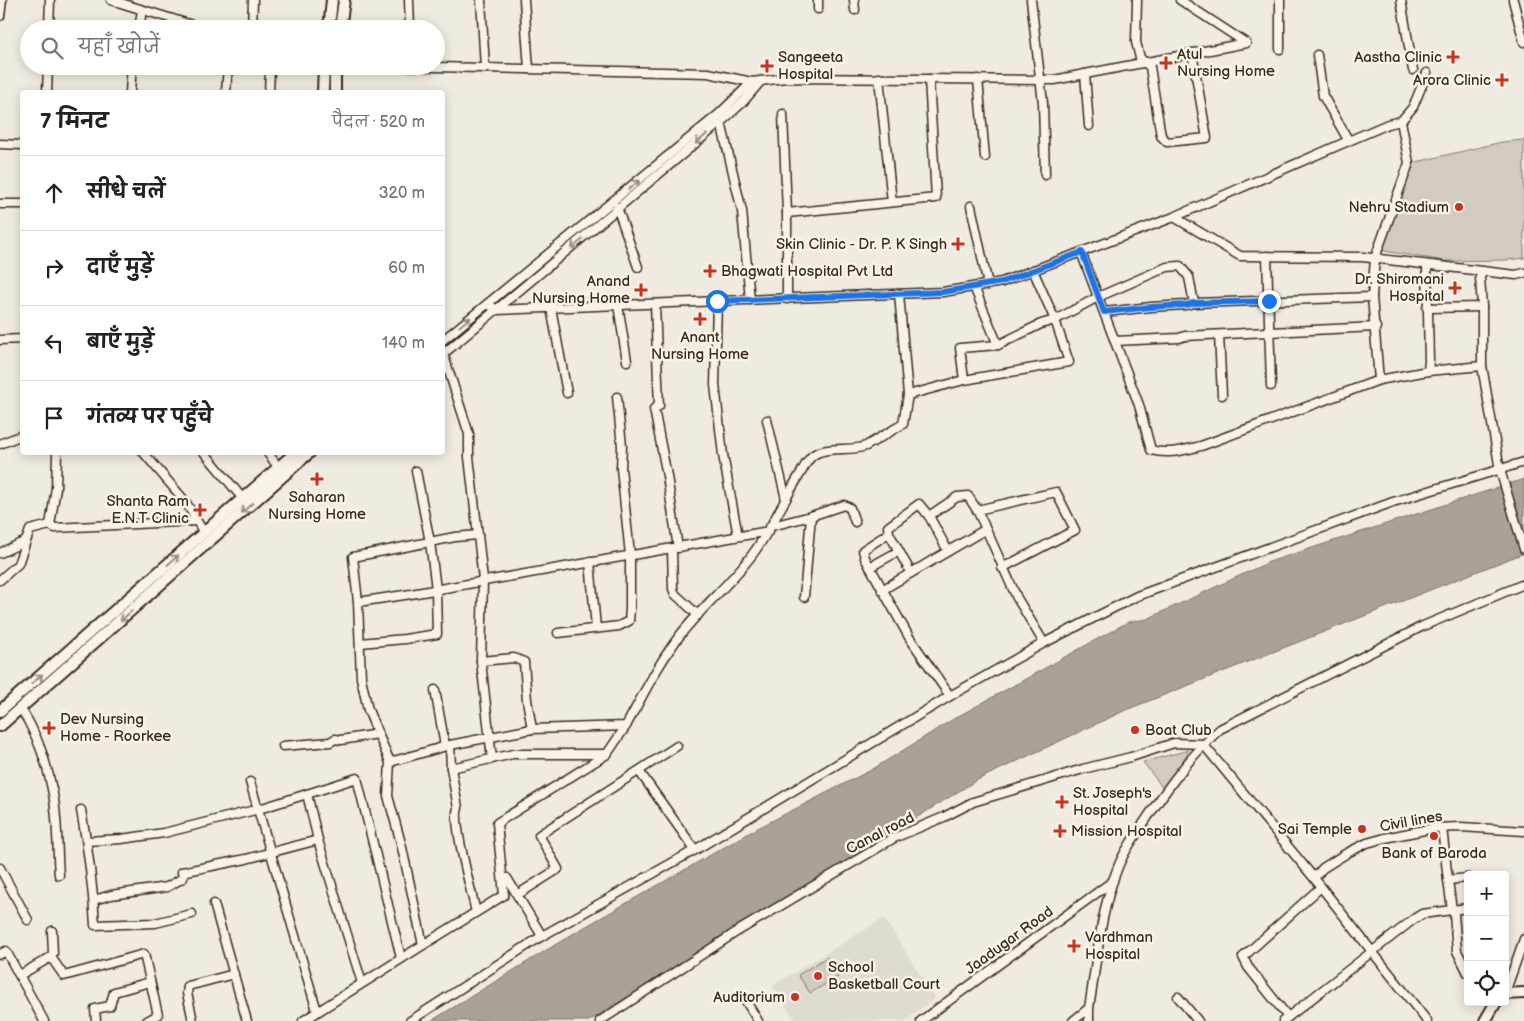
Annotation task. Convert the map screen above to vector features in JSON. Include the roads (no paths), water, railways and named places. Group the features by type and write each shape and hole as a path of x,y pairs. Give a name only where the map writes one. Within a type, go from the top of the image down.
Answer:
{"main road":[{"path":"330,20 332,0"},
{"path":"341,20 344,0"},
{"path":"323,90 324,75"},
{"path":"335,75 335,90"},
{"path":"0,710 293,455"},
{"path":"0,726 307,455"},
{"path":"1509,994 1524,993"},
{"path":"1485,1021 1494,1006"}],"street":[{"path":"0,16 2,0"},
{"path":"49,20 50,0"},
{"path":"112,0 178,20"},
{"path":"252,20 253,0"},
{"path":"409,0 410,20"},
{"path":"481,0 485,68"},
{"path":"524,0 529,69"},
{"path":"818,0 818,9"},
{"path":"854,0 855,10"},
{"path":"1031,0 1041,80 1045,175"},
{"path":"1136,0 1136,42 1140,58 1150,67 1161,136 1167,142 1206,138 1192,53"},
{"path":"445,67 708,73 752,82 786,78 1054,80 1246,43 1180,0"},
{"path":"1280,0 1280,49"},
{"path":"1401,0 1413,70"},
{"path":"1512,0 1520,19 1524,42"},
{"path":"136,6 138,20"},
{"path":"1317,54 1322,96 1347,138 1346,142"},
{"path":"488,304 497,310 899,294 943,292 1002,282 1174,217 1388,124 1401,121 1413,107 1427,73"},
{"path":"1085,74 1089,126"},
{"path":"47,90 48,75"},
{"path":"130,90 131,75"},
{"path":"226,90 227,75"},
{"path":"268,90 270,75"},
{"path":"879,78 892,202"},
{"path":"787,213 936,198 929,79"},
{"path":"978,79 985,157"},
{"path":"445,339 615,201 743,102 760,81"},
{"path":"445,351 618,210 720,118 752,82"},
{"path":"783,114 787,213 787,298"},
{"path":"720,118 742,211 750,300"},
{"path":"1380,380 1372,297 1375,258 1409,163 1401,121"},
{"path":"0,144 20,145"},
{"path":"615,201 638,267"},
{"path":"0,204 20,204"},
{"path":"971,206 988,285"},
{"path":"1174,217 1240,256 1375,258 1516,275 1524,273"},
{"path":"1082,252 1139,405 1151,450 1157,452 1177,452 1201,446 1380,380 1428,371 1482,366"},
{"path":"1267,256 1271,386"},
{"path":"1427,264 1428,371"},
{"path":"964,380 960,348 998,345 1041,324 1055,320 1098,297 1168,267 1180,266 1189,278 1194,303"},
{"path":"908,394 964,380 1068,362 1055,320 1033,270"},
{"path":"1482,271 1480,277 1482,366 1500,470 1524,549"},
{"path":"974,287 998,345"},
{"path":"303,1021 401,958 504,896 497,823 607,754 626,726 658,668 681,634 752,556 771,528 812,455 842,449 861,449 903,424 908,394 899,294"},
{"path":"1104,312 1194,303 1372,297"},
{"path":"717,301 715,385 723,455 738,536"},
{"path":"655,304 660,406 654,410 667,476 675,548 673,589 675,594 698,615"},
{"path":"618,305 627,361"},
{"path":"1427,308 1482,307"},
{"path":"551,308 567,393"},
{"path":"1115,341 1376,327"},
{"path":"1219,335 1222,396"},
{"path":"0,340 20,339"},
{"path":"445,359 469,434 469,457 484,580 482,661 492,759"},
{"path":"558,633 619,626 629,621 630,555 621,468 622,446 616,397"},
{"path":"767,420 786,499"},
{"path":"0,444 20,437"},
{"path":"50,526 56,488 57,455"},
{"path":"147,455 185,501 204,533"},
{"path":"206,455 243,499"},
{"path":"269,455 279,468"},
{"path":"410,1021 542,936 695,850 950,696 1044,643 1137,596 1393,502 1524,462"},
{"path":"360,642 404,639 436,634 436,589 430,542 416,470"},
{"path":"977,510 1056,492 1075,530 1002,568"},
{"path":"929,516 957,498 968,496 977,510 1017,598 1044,643"},
{"path":"911,573 889,533 888,527 919,504 929,516 948,551"},
{"path":"358,602 738,536 771,528 844,505 850,508 855,522"},
{"path":"804,597 811,516"},
{"path":"0,580 18,564 30,530 50,526 62,528 197,521"},
{"path":"882,590 986,529"},
{"path":"889,533 863,550 865,558 909,637 950,696"},
{"path":"423,945 401,843 388,796 390,762 368,710 361,678 358,602 353,557 455,537 478,535"},
{"path":"0,553 26,541"},
{"path":"870,567 899,551"},
{"path":"590,562 596,628"},
{"path":"1089,1021 1089,1008 1104,915 1118,866 1131,840 1161,797 1203,744 1220,729 1423,626 1524,584"},
{"path":"482,661 514,658 524,662 527,700 532,729"},
{"path":"434,690 445,746 450,745"},
{"path":"21,709 39,742 54,796 59,875"},
{"path":"390,762 450,745 532,729 626,726"},
{"path":"284,746 330,742 335,739 341,740 378,734"},
{"name":"Canal road","path":"600,1021 738,931 894,838 944,817 973,802 1174,743 1203,744"},
{"path":"1203,744 1314,878 1427,1021"},
{"path":"450,745 451,768 458,808 456,813 476,912"},
{"path":"517,895 558,868 539,835 677,746"},
{"path":"451,768 513,754 607,754"},
{"path":"639,771 695,850"},
{"path":"87,840 121,839 164,833 259,809 357,778 401,958"},
{"path":"250,782 317,1011"},
{"path":"307,794 318,840 362,983"},
{"path":"81,810 87,840 94,900 94,925 155,923 192,914"},
{"name":"Civil lines","path":"1314,878 1323,868 1347,853 1367,843 1385,838 1442,828 1461,827 1524,831"},
{"path":"1442,828 1457,950 1464,965"},
{"path":"94,900 111,895 167,887 183,878 182,872 318,840"},
{"path":"0,868 28,920"},
{"path":"507,878 542,936"},
{"path":"1448,880 1464,878"},
{"name":"Jaadugar Road","path":"921,1021 1113,881"},
{"path":"1321,887 1243,957 1285,1019 1371,951 1422,914 1464,908"},
{"path":"214,904 247,1021"},
{"path":"52,931 52,957 64,976 144,954 158,1015 147,1021"},
{"path":"1509,982 1524,939"},
{"path":"0,954 6,951 44,1021"},
{"path":"20,975 52,957"},
{"path":"193,1021 187,993 188,986 234,974"},
{"path":"96,1021 95,1009 110,1006 114,992 150,982"},
{"path":"1178,997 1198,1021"},
{"path":"744,998 758,1021"},
{"path":"1073,1021 1089,1008"}],"place":[{"name":"Aastha Clinic","path":"1453,57"},
{"name":"Atul Nursing Home","path":"1166,63"},
{"name":"Sangeeta Hospital","path":"767,66"},
{"name":"Arora Clinic","path":"1502,80"},
{"name":"Nehru Stadium","path":"1459,207"},
{"name":"Skin Clinic - Dr. P. K Singh","path":"958,244"},
{"name":"Bhagwati Hospital Pvt Ltd","path":"710,271"},
{"name":"Dr. Shiromani Hospital","path":"1455,288"},
{"name":"Anand Nursing Home","path":"641,290"},
{"name":"Anant Nursing Home","path":"700,319"},
{"name":"Saharan Nursing Home","path":"317,479"},
{"name":"Shanta Ram E.N.T Clinic","path":"200,510"},
{"name":"Dev Nursing Home - Roorkee","path":"49,728"},
{"name":"Boat Club","path":"1135,730"},
{"name":"St. Joseph's Hospital","path":"1062,802"},
{"name":"Sai Temple","path":"1362,829"},
{"name":"Mission Hospital","path":"1060,831"},
{"name":"Bank of Baroda","path":"1434,836"},
{"name":"Vardhman Hospital","path":"1074,946"},
{"name":"School Basketball Court","path":"818,976"},
{"name":"Auditorium","path":"795,997"}]}
